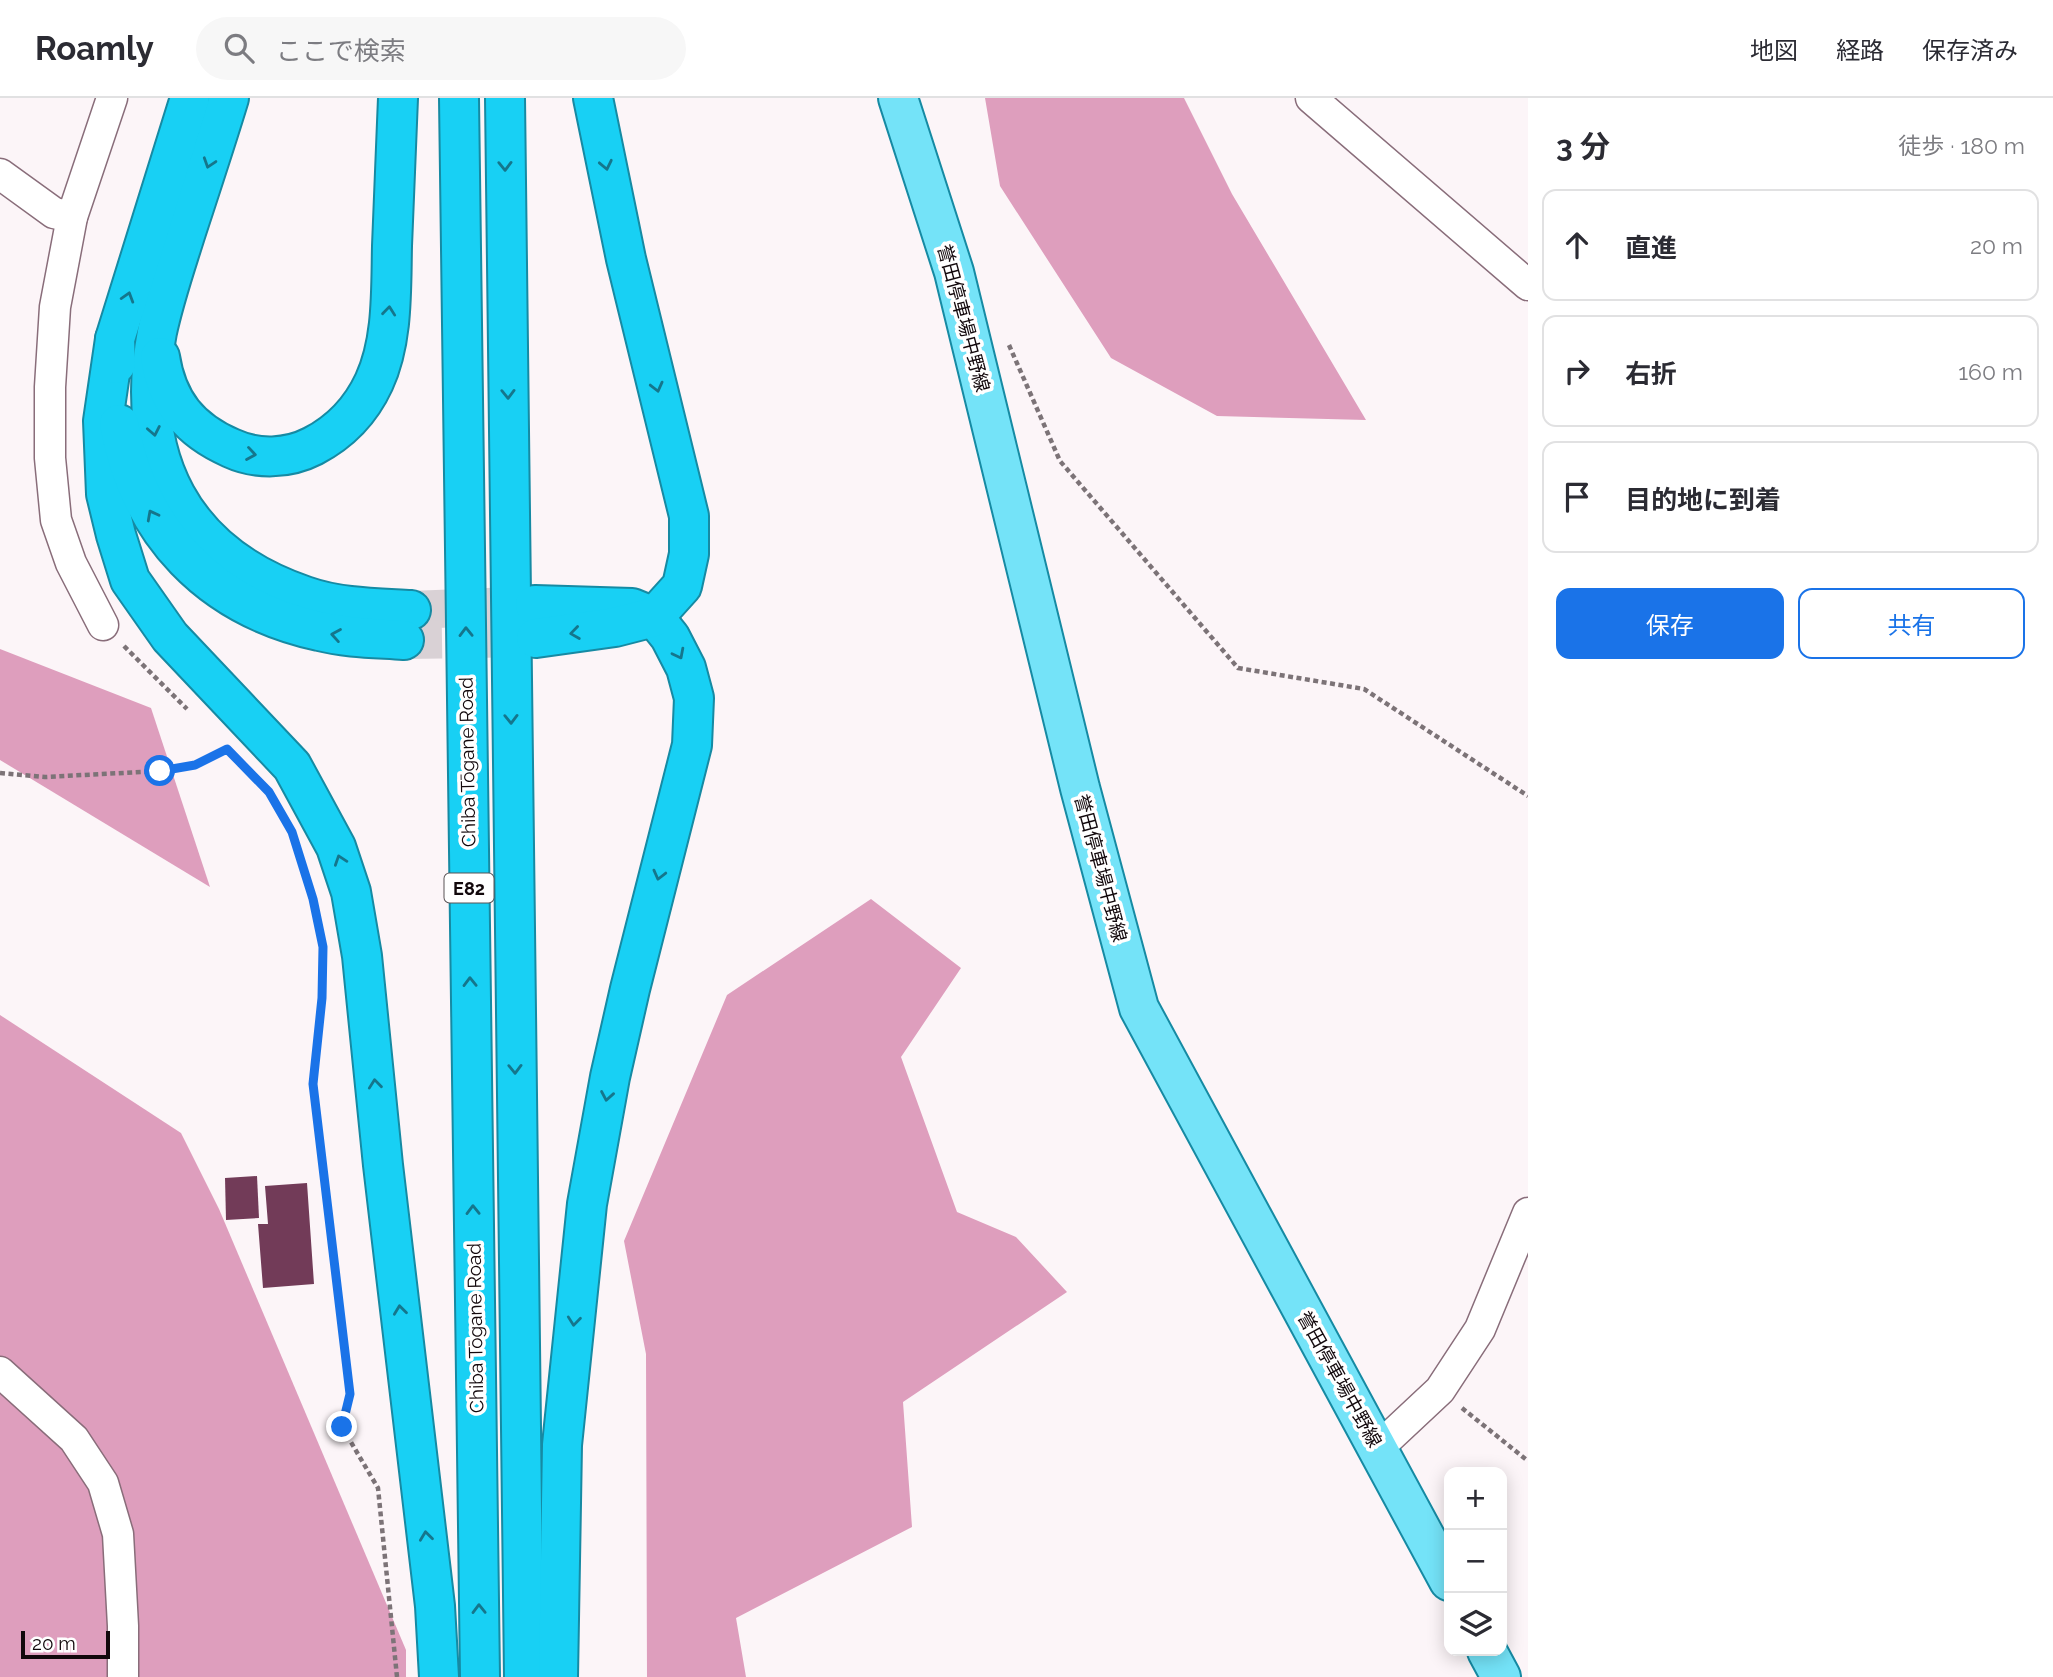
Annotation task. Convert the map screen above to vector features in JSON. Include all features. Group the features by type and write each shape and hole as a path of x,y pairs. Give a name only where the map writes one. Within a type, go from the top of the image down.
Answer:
{"highway":[{"path":"191,98 115,339 103,421 106,494 131,580 170,637 292,766 336,847 351,892 362,956 383,1165 435,1606 439,1677"},
{"path":"115,339 117,413 125,458 160,530 187,563 210,583 247,606 317,631 348,637 407,625 349,606 307,597 273,583 239,564 205,537 180,503 162,465 152,426 151,389 157,335 165,298 229,98"},
{"path":"157,335 164,380 179,407 193,426 213,440 238,452 273,458 304,451 332,436 354,415 374,382 385,349 391,300 398,98"},
{"name":"Chiba Tōgane Road","path":"459,98 480,1677"},
{"name":"E82","path":"505,98 524,1677"},
{"path":"535,622 615,627 654,617 682,586 689,554 689,516 626,259 593,98"},
{"path":"558,1677 562,1445 587,1204 610,1077 630,989 692,745 694,698 686,668 670,637 654,617"}],"main road":[{"name":"誉田停車場中野線","path":"898,98 954,272 1080,788 1139,1009 1444,1572"},
{"path":"1490,1656 1501,1677"}],"street":[{"path":"103,625 71,564 55,520 50,458 50,387 55,307 72,217 112,98"},
{"path":"1311,98 1528,285"},
{"path":"0,173 54,213 72,217"},
{"path":"1378,1448 1440,1390 1480,1329 1528,1213"},
{"path":"0,1372 74,1439 103,1483 118,1534 123,1677"}],"path":[{"path":"1008,344 1060,461 1238,668 1364,689 1528,796"},
{"path":"103,625 189,710"},
{"path":"217,739 235,757"},
{"path":"0,773 45,777 160,771 195,765 227,749"},
{"path":"296,843 313,899 323,947 322,998 313,1084 350,1394 342,1427 378,1488 397,1677"},
{"path":"1440,1390 1528,1461"}],"shaded area":[{"path":"985,98 1184,98 1232,194 1366,420 1217,416 1111,358 1000,186"},
{"path":"0,649 151,708 210,887 0,760"},
{"path":"871,899 961,968 901,1057 957,1212 1016,1237 1067,1292 903,1402 912,1527 736,1618 746,1677 647,1677 646,1354 624,1241 727,995"},
{"path":"0,1015 181,1133 219,1209 406,1650 406,1677 0,1677"}],"building":[{"path":"257,1176 259,1218 226,1220 225,1178"},
{"path":"307,1183 314,1284 263,1288 258,1224 268,1224 265,1186"}],"tunnel":[{"path":"411,610 535,605"},
{"path":"404,640 536,638"}],"route":[{"path":"160,771 195,765 227,749 269,792 292,832 313,899 323,947 322,998 313,1084 350,1394 342,1427"}]}
